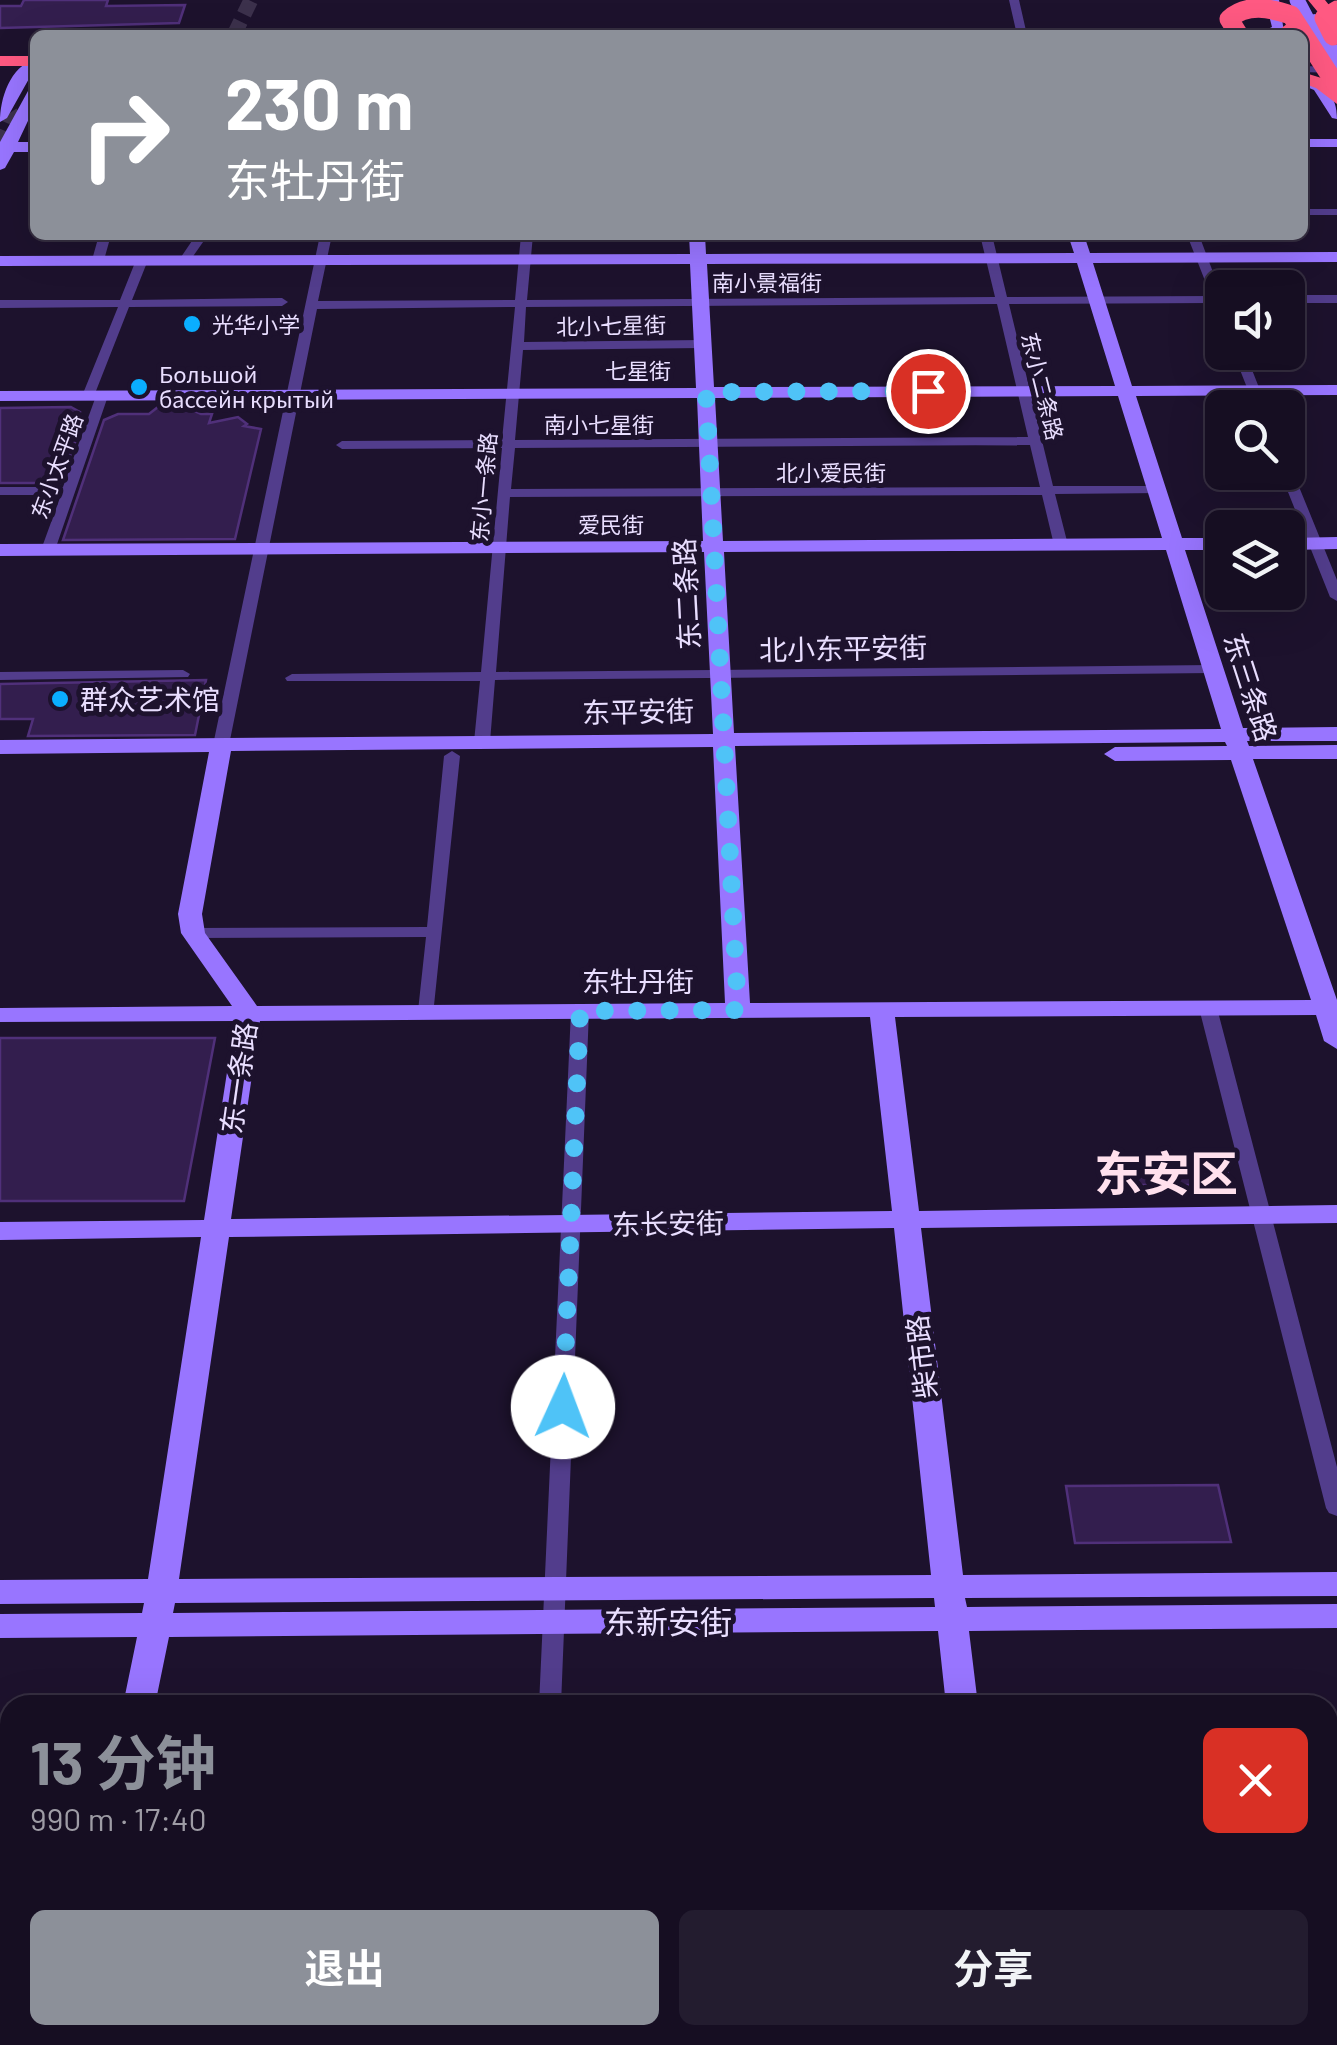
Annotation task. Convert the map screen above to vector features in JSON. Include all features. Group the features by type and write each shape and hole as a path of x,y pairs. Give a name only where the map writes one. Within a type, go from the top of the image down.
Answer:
{"highway":[{"path":"1322,0 1336,15 1324,18 1337,45"},
{"path":"1236,30 1229,19 1238,11 1266,9 1292,15 1302,30"},
{"path":"1308,37 1337,45"},
{"path":"1308,40 1337,86"},
{"path":"0,65 30,65"},
{"path":"1308,78 1322,84 1337,99"}],"street":[{"path":"1014,0 1021,30"},
{"path":"1272,0 1276,30"},
{"path":"1300,0 1337,57"},
{"path":"1300,0 1337,74 1308,75"},
{"path":"2,111 30,68"},
{"path":"1308,79 1319,87 1337,115"},
{"path":"0,165 5,147 30,100"},
{"path":"1308,143 1337,142"},
{"path":"5,147 30,146"},
{"path":"1308,212 1337,212"},
{"path":"98,260 104,240"},
{"path":"184,260 198,240"},
{"path":"325,240 191,892 194,934 434,932"},
{"name":"东小一条路","path":"482,742 527,240"},
{"name":"东二条路","path":"698,240 738,1010"},
{"name":"东小二条路","path":"987,240 1061,546"},
{"name":"东三条路","path":"1078,240 1237,744 1331,1007 1337,1041"},
{"path":"1195,240 1207,270"},
{"path":"0,261 1337,257"},
{"name":"东小太平路","path":"48,550 142,260"},
{"path":"1305,299 1337,299"},
{"path":"0,304 282,302"},
{"name":"南小景福街","path":"312,305 1205,303"},
{"name":"北小七星街","path":"518,346 703,344"},
{"name":"七星街","path":"0,396 1125,390 1205,395"},
{"name":"七星街","path":"1305,394 1337,390"},
{"name":"南小七星街","path":"342,445 1036,441"},
{"name":"北小爱民街","path":"505,493 1156,490"},
{"path":"1293,490 1337,597"},
{"path":"0,491 68,491"},
{"path":"1305,544 1337,543"},
{"name":"爱民街","path":"0,550 1205,544"},
{"name":"北小东平安街","path":"292,678 1213,669"},
{"path":"0,676 183,674"},
{"name":"东平安街","path":"1237,744 1337,734"},
{"name":"东平安街","path":"0,760 482,742 724,748"},
{"name":"东平安街","path":"0,747 452,756 724,748 1237,744 1337,752"},
{"path":"427,1011 452,756"},
{"name":"东一条路","path":"141,1695 162,1591 249,1012 194,934"},
{"name":"东牡丹街","path":"0,1015 1331,1007"},
{"path":"1208,1008 1337,1508"},
{"name":"柴市路","path":"882,1010 961,1695"},
{"path":"550,1695 580,1011"},
{"name":"东长安街","path":"0,1231 1337,1214"},
{"name":"东新安街","path":"0,1626 153,1625 948,1586 1337,1584"},
{"name":"东新安街","path":"0,1592 162,1591 952,1619 1337,1616"}],"building":[{"path":"24,0 108,0 106,6 185,5 179,23 0,28 0,6 21,6"},
{"path":"180,404 201,414 212,414 209,423 238,417 247,424 244,426 261,429 235,539 63,540 104,420 118,414 149,414 158,407"},
{"path":"71,407 80,412 74,432 80,429 60,483 0,483 0,408"},
{"path":"206,680 195,735 28,736 33,719 0,719 0,684"},
{"path":"0,1038 215,1038 184,1201 0,1201"},
{"path":"1193,1155 1223,1155 1231,1185 1102,1185 1098,1162 1195,1162"},
{"path":"1218,1485 1231,1542 1075,1543 1066,1486"}],"tunnel":[{"path":"236,30 251,0"},
{"path":"0,145 10,122 30,108"}],"place":[{"name":"光华小学","path":"192,324"},
{"name":"Большой бассейн крытый","path":"139,387"},
{"name":"群众艺术馆","path":"60,699"}],"district":[{"name":"东安区","path":"1166,1172"}],"route":[{"path":"563,1407 580,1011 738,1010 706,392 928,391"}]}
